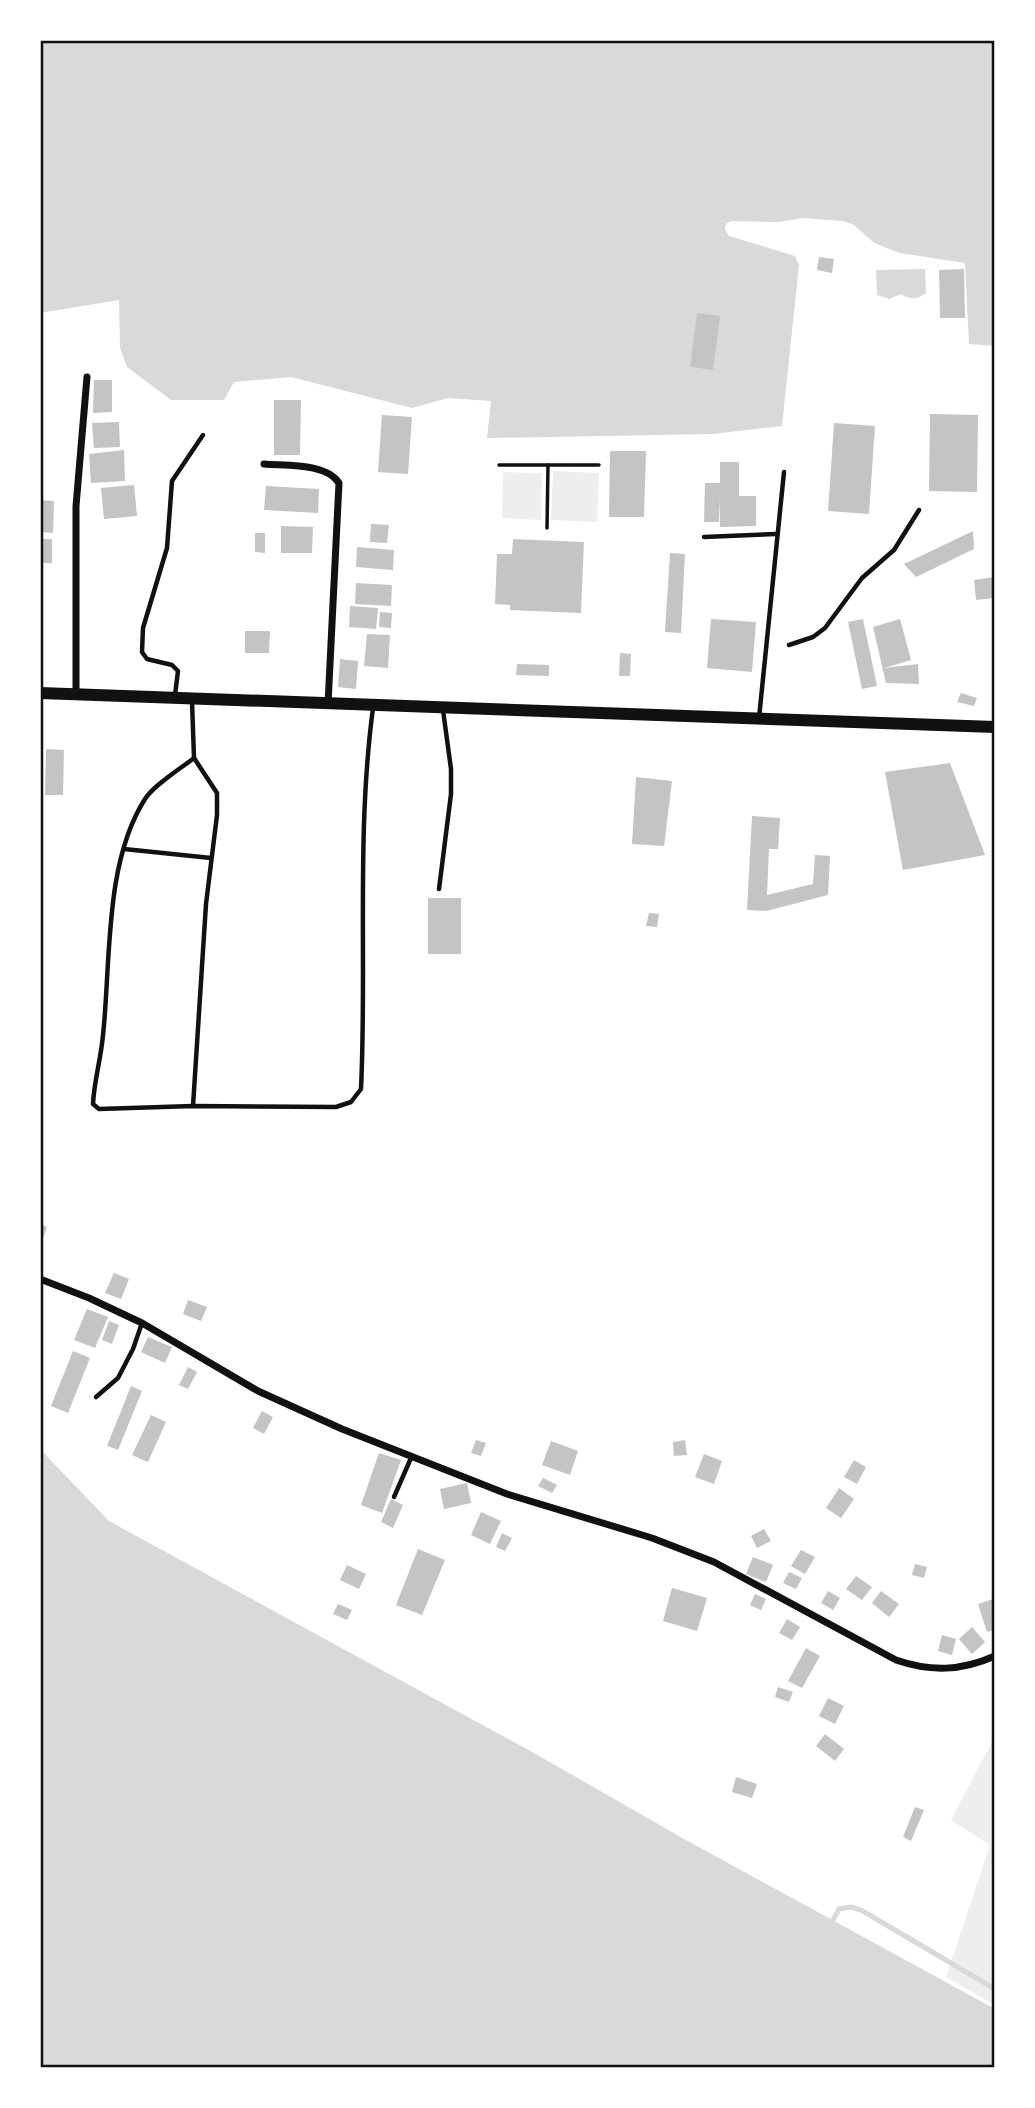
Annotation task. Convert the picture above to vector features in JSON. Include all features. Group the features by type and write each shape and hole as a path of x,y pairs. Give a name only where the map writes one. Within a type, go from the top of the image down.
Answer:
{"main road":[{"path":"40,694 995,727"}],"street":[{"path":"76,694 76,518 87,377"},
{"path":"264,464 325,471 334,475 339,483 328,704"},
{"path":"40,1279 89,1298 142,1324 258,1391 411,1458 558,1511 652,1538 714,1562 896,1660 920,1668 950,1669 976,1664 995,1656"}],"lane":[{"path":"175,700 178,671 172,665 148,659 142,652 143,628 167,548 172,481 203,435"},
{"path":"759,719 784,472"},
{"path":"789,645 813,637 825,628 862,578 894,550 919,510"},
{"path":"704,537 776,534"},
{"path":"192,700 194,758 217,793 206,904 193,1106"},
{"path":"194,758 146,796 128,830 110,924 103,1037 93,1104 99,1109 193,1106 336,1107 351,1102 361,1089 362,901 368,746 373,706"},
{"path":"439,889 451,782 443,709"},
{"path":"124,849 211,858"},
{"path":"96,1397 118,1378 142,1324"},
{"path":"394,1497 411,1458"}],"path":[{"path":"499,465 599,466"},
{"path":"547,528 548,465"}],"shaded area":[{"path":"40,40 995,40 995,346 969,344 965,263 900,253 873,242 854,225 843,221 803,218 779,222 731,221 726,224 725,230 729,236 795,256 799,265 782,426 713,434 487,438 491,401 448,398 412,408 291,377 234,382 224,400 171,400 127,367 120,348 119,300 40,313"},
{"path":"925,269 926,293 923,295 914,298 901,294 889,299 877,295 876,270"},
{"path":"553,471 599,473 597,522 551,520"},
{"path":"503,472 542,473 541,520 502,518"},
{"path":"40,1449 109,1521 995,2009 995,2068 40,2068"},
{"path":"995,1736 995,2005 946,1977 990,1845 951,1820"}],"building":[{"path":"819,257 834,259 832,273 817,270"},
{"path":"964,269 965,318 940,318 939,270"},
{"path":"697,313 720,316 713,370 690,367"},
{"path":"94,380 112,380 112,412 93,413"},
{"path":"274,400 301,400 300,455 274,455"},
{"path":"930,414 978,415 977,492 929,491"},
{"path":"382,415 412,417 408,474 378,472"},
{"path":"119,422 120,447 94,448 92,423"},
{"path":"834,423 875,426 869,514 828,511"},
{"path":"124,450 125,481 91,483 89,454"},
{"path":"610,451 646,451 644,517 609,517"},
{"path":"720,462 739,462 739,496 756,496 756,526 720,527 720,499 719,522 704,522 705,483 720,483"},
{"path":"134,485 137,516 104,519 101,488"},
{"path":"266,486 319,489 318,513 264,510"},
{"path":"40,500 54,501 53,533 40,532"},
{"path":"371,524 389,525 387,543 370,542"},
{"path":"281,526 313,527 312,553 281,553"},
{"path":"973,531 974,549 916,577 904,564"},
{"path":"255,533 265,533 265,553 255,552"},
{"path":"40,539 52,539 52,563 40,563"},
{"path":"513,539 584,542 581,613 510,610 510,605 495,604 497,554 512,554"},
{"path":"357,547 394,550 393,570 356,567"},
{"path":"670,553 685,554 681,633 665,632"},
{"path":"995,577 995,598 976,600 974,580"},
{"path":"356,583 392,585 391,606 355,604"},
{"path":"350,606 378,608 376,629 349,627"},
{"path":"380,612 392,613 391,628 379,627"},
{"path":"711,619 756,622 752,672 707,668"},
{"path":"863,619 877,686 862,689 848,622"},
{"path":"900,619 911,660 884,668 918,664 919,684 886,683 873,627"},
{"path":"245,631 270,631 269,653 245,653"},
{"path":"367,634 390,635 388,668 364,666"},
{"path":"620,653 631,654 630,676 619,676"},
{"path":"340,659 358,661 356,689 338,687"},
{"path":"517,664 549,665 549,676 516,675"},
{"path":"961,693 977,698 974,706 957,702"},
{"path":"46,749 64,750 63,795 45,795"},
{"path":"950,763 985,855 903,870 885,772"},
{"path":"636,777 672,781 664,846 632,844"},
{"path":"752,816 780,818 778,849 769,849 767,895 813,884 815,855 830,856 828,895 766,911 747,910"},
{"path":"428,898 461,898 461,954 428,954"},
{"path":"649,913 659,914 657,927 646,926"},
{"path":"40,1224 47,1227 41,1244 40,1244"},
{"path":"114,1273 129,1279 121,1299 105,1293"},
{"path":"188,1300 207,1307 201,1321 183,1314"},
{"path":"87,1309 108,1317 95,1348 74,1340"},
{"path":"109,1321 119,1325 112,1344 102,1340"},
{"path":"148,1337 172,1347 165,1363 141,1352"},
{"path":"73,1351 90,1358 68,1413 51,1406"},
{"path":"188,1367 197,1372 188,1389 179,1385"},
{"path":"131,1386 142,1391 118,1450 107,1446"},
{"path":"262,1411 273,1417 264,1434 253,1428"},
{"path":"151,1415 166,1422 148,1462 132,1455"},
{"path":"476,1440 486,1443 481,1456 471,1453"},
{"path":"685,1440 687,1455 674,1456 673,1442"},
{"path":"551,1441 578,1451 570,1475 542,1465"},
{"path":"379,1453 401,1460 382,1513 361,1505"},
{"path":"704,1454 722,1461 714,1484 695,1477"},
{"path":"854,1460 866,1467 857,1484 844,1477"},
{"path":"543,1478 557,1485 552,1493 538,1486"},
{"path":"467,1483 471,1503 444,1509 440,1489"},
{"path":"839,1488 854,1499 841,1518 826,1508"},
{"path":"391,1499 403,1505 393,1528 381,1522"},
{"path":"481,1512 501,1521 490,1544 471,1535"},
{"path":"764,1529 771,1541 757,1548 751,1536"},
{"path":"502,1533 512,1538 505,1551 496,1547"},
{"path":"418,1549 445,1560 422,1615 396,1605"},
{"path":"801,1550 815,1557 805,1574 791,1566"},
{"path":"753,1557 773,1565 766,1582 746,1574"},
{"path":"915,1564 927,1567 924,1578 912,1575"},
{"path":"347,1565 366,1574 359,1589 340,1580"},
{"path":"789,1572 802,1578 796,1589 783,1583"},
{"path":"856,1576 872,1587 862,1600 846,1589"},
{"path":"672,1588 707,1598 697,1631 663,1621"},
{"path":"828,1591 840,1598 833,1610 821,1603"},
{"path":"881,1591 899,1604 889,1617 872,1603"},
{"path":"755,1594 766,1599 761,1610 750,1605"},
{"path":"993,1599 995,1630 987,1632 978,1604"},
{"path":"338,1604 352,1610 347,1620 333,1614"},
{"path":"787,1619 800,1627 792,1640 779,1633"},
{"path":"972,1627 985,1642 972,1654 959,1639"},
{"path":"942,1635 956,1639 952,1655 938,1651"},
{"path":"806,1648 820,1656 802,1688 788,1681"},
{"path":"778,1687 793,1692 789,1702 775,1697"},
{"path":"828,1698 844,1706 835,1724 819,1716"},
{"path":"825,1734 844,1749 835,1761 816,1746"},
{"path":"736,1777 757,1784 752,1798 732,1792"},
{"path":"915,1807 924,1810 911,1841 903,1837"}],"waterway":[{"path":"833,1920 839,1909 851,1907 861,1910 995,1989"}]}
